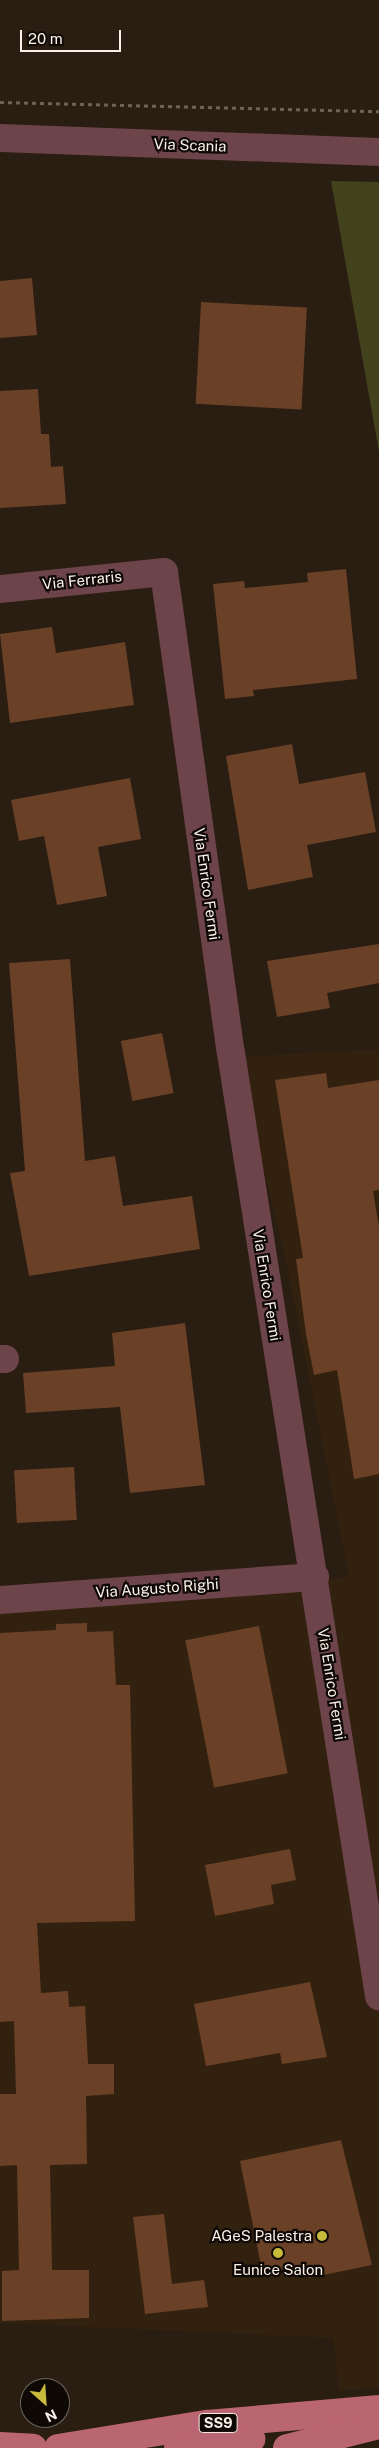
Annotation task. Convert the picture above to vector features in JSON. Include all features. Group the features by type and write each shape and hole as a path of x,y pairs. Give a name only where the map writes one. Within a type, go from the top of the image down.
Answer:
{"main road":[{"name":"SS9","path":"58,2448 208,2424 378,2420"},
{"name":"SS9","path":"178,2448 378,2420"},
{"path":"287,2448 378,2420"},
{"path":"0,2446 33,2448"}],"street":[{"name":"Via Scania","path":"0,138 379,152"},
{"name":"Via Ferraris","path":"0,589 164,572"},
{"name":"Via Enrico Fermi","path":"164,572 231,1053 315,1576 379,1996"},
{"name":"Via Augusto Righi","path":"0,1600 315,1576"}],"path":[{"path":"0,102 379,111"}],"shaded area":[{"path":"331,181 379,182 379,452"},
{"path":"379,1049 379,2389 339,2390 333,2338 0,2323 0,1596 349,1577 282,1242 236,1057"}],"building":[{"path":"32,278 37,335 0,338 0,281"},
{"path":"201,302 307,308 302,409 196,404"},
{"path":"38,389 41,434 49,434 51,467 63,466 66,504 0,508 0,391"},
{"path":"346,569 357,679 253,690 254,696 225,699 213,584 244,581 245,588 308,582 307,573"},
{"path":"52,627 56,653 125,642 134,705 10,723 0,634"},
{"path":"292,744 299,784 365,772 376,832 307,845 313,877 248,890 226,756"},
{"path":"130,778 141,839 98,847 107,896 57,905 44,836 19,841 11,800"},
{"path":"379,944 379,983 327,993 330,1008 277,1017 267,961"},
{"path":"70,959 85,1161 115,1156 123,1206 192,1196 200,1249 29,1276 10,1173 25,1171 9,963"},
{"path":"162,1033 174,1093 132,1101 121,1041"},
{"path":"326,1073 328,1088 379,1080 379,1190 373,1191 379,1227 379,1474 354,1479 337,1370 314,1375 306,1334 296,1259 303,1258 275,1080"},
{"path":"185,1323 205,1485 130,1493 120,1407 26,1413 23,1373 115,1366 112,1333"},
{"path":"74,1467 77,1520 17,1523 14,1470"},
{"path":"87,1623 87,1632 113,1631 116,1685 130,1685 135,1921 37,1923 41,1993 68,1991 69,2007 85,2006 88,2064 114,2064 114,2094 86,2096 87,2164 50,2165 52,2270 89,2270 89,2318 2,2321 2,2271 19,2270 17,2165 0,2166 0,2094 16,2094 14,2021 0,2022 0,1633 56,1630 56,1624"},
{"path":"259,1626 288,1773 214,1788 185,1640"},
{"path":"290,1849 296,1880 271,1885 274,1904 215,1916 205,1865"},
{"path":"310,1982 327,2057 282,2064 280,2053 206,2066 194,2004"},
{"path":"341,2140 372,2265 309,2278 307,2266 263,2275 240,2161"},
{"path":"164,2214 172,2284 204,2280 208,2307 145,2314 133,2217"}],"place":[{"name":"AGeS Palestra","path":"322,2236"},
{"name":"Eunice Salon","path":"278,2253"}]}
